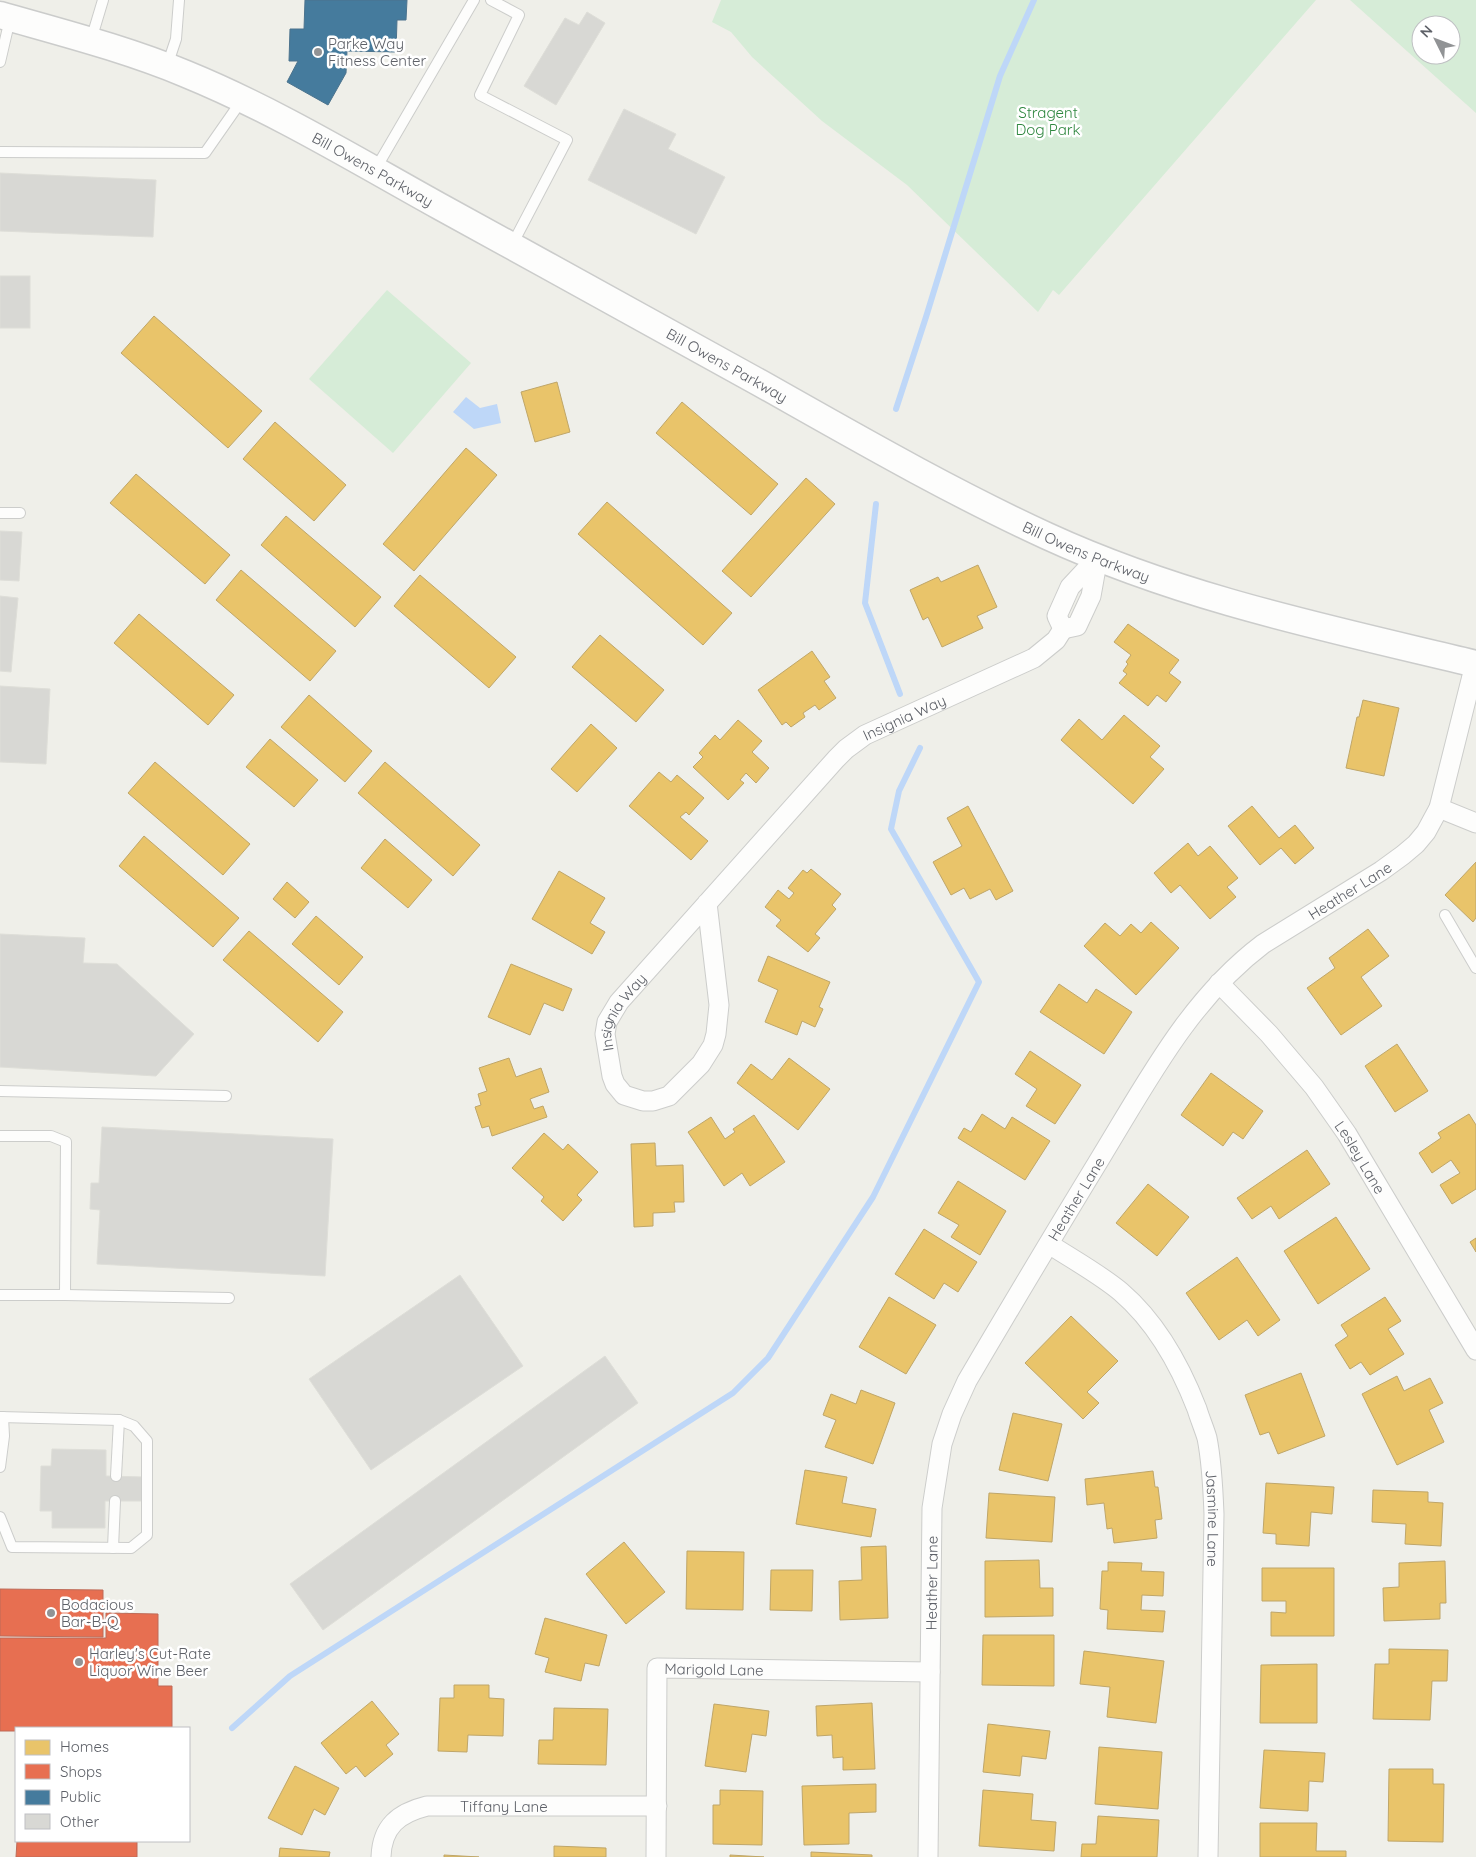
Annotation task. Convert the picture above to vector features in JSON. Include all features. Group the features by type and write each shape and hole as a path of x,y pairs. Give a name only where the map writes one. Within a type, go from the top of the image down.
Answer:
{"main road":[{"name":"Bill Owens Parkway","path":"5,16 113,46 166,66 242,100 375,171 885,453 1019,522 1098,557 1142,574 1254,610 1476,664"}],"street":[{"name":"Insignia Way","path":"708,903 719,1005 718,1022 713,1045 701,1064 669,1096 653,1101 633,1098 619,1090 612,1076 605,1034 607,1022 619,1002 846,749 865,735 1034,658 1056,640 1063,629 1058,616 1070,587 1098,557"},
{"name":"Heather Lane","path":"928,1857 932,1508 942,1444 952,1414 967,1381 1154,1070 1200,1004 1219,982 1247,956 1263,944 1358,887 1404,855 1426,832 1439,808 1476,664"},
{"path":"1439,808 1476,823"},
{"name":"Lesley Lane","path":"1219,982 1269,1034 1314,1087 1347,1134 1476,1350"},
{"name":"Jasmine Lane","path":"1049,1244 1119,1290 1135,1304 1172,1354 1191,1393 1206,1436 1212,1474 1214,1514 1208,1857"},
{"name":"Marigold Lane","path":"656,1857 657,1668 930,1672"},
{"name":"Tiffany Lane","path":"381,1857 384,1835 395,1822 409,1811 427,1806 657,1806"}],"lane":[{"path":"91,40 103,0"},
{"path":"166,66 176,39 180,0"},
{"path":"375,171 474,0"},
{"path":"491,0 520,16 480,95 567,140 511,246"},
{"path":"0,62 5,16"},
{"path":"0,152 205,153 242,100"},
{"path":"0,513 20,513"},
{"path":"1445,915 1476,968"},
{"path":"0,1091 226,1096"},
{"path":"0,1136 51,1136 66,1142 65,1295"},
{"path":"0,1295 229,1298"},
{"path":"0,1467 4,1436 2,1417 119,1420 134,1426 147,1441 147,1535 130,1548 12,1547 0,1517"},
{"path":"116,1476 119,1420"},
{"path":"114,1548 115,1501"}],"green space":[{"name":"Stragent Dog Park","path":"721,0 1316,0 1059,295 1053,290 1038,312 907,185 822,121 752,57 731,32 712,22"},
{"path":"1350,0 1476,0 1476,113 1422,65 1461,65 1461,15 1411,15 1411,55"},
{"path":"387,290 471,363 393,453 309,379"}],"water":[{"path":"466,397 480,408 497,404 501,423 474,429 453,412"}],"building: Homes":[{"path":"154,316 262,411 228,448 121,353"},
{"path":"557,382 570,432 535,442 521,392"},
{"path":"682,402 778,484 751,515 656,433"},
{"path":"275,422 346,485 314,521 243,459"},
{"path":"466,448 497,475 414,571 383,544"},
{"path":"136,474 230,555 205,584 110,503"},
{"path":"806,478 835,504 751,597 722,571"},
{"path":"607,502 732,613 703,645 578,534"},
{"path":"286,516 381,597 355,627 261,545"},
{"path":"978,565 997,607 977,616 983,628 942,647 928,617 923,620 910,590 938,577 941,582"},
{"path":"241,570 336,651 310,681 216,600"},
{"path":"420,575 516,657 489,688 394,606"},
{"path":"139,614 234,695 208,725 114,643"},
{"path":"1128,624 1179,660 1169,673 1181,682 1166,702 1157,695 1148,706 1119,683 1127,674 1123,671 1131,655 1114,642"},
{"path":"600,635 664,690 636,722 572,667"},
{"path":"812,651 830,677 824,681 836,698 819,710 815,705 803,713 805,717 791,727 786,722 782,725 758,690"},
{"path":"309,695 372,751 345,782 281,727"},
{"path":"1363,700 1399,708 1384,776 1346,768 1357,717 1359,717"},
{"path":"1124,715 1160,746 1150,757 1164,769 1133,804 1061,740 1079,719 1102,740"},
{"path":"738,720 762,741 752,752 769,768 756,783 746,773 740,780 744,783 728,800 693,767 703,757 699,753 715,735 720,740"},
{"path":"591,724 617,748 577,792 551,769"},
{"path":"270,739 318,780 294,807 246,767"},
{"path":"155,762 250,844 223,875 128,793"},
{"path":"385,762 480,845 453,876 358,793"},
{"path":"659,772 671,782 677,775 704,798 689,815 686,812 680,817 708,841 691,860 629,806"},
{"path":"968,806 1013,891 996,900 990,889 970,899 964,888 951,895 933,862 962,846 947,818"},
{"path":"1252,806 1279,838 1295,825 1314,848 1295,864 1281,848 1260,865 1228,826"},
{"path":"144,836 239,918 213,947 119,866"},
{"path":"385,839 432,880 408,908 361,868"},
{"path":"1188,843 1198,856 1210,846 1238,878 1227,887 1236,897 1210,919 1180,885 1171,893 1154,873"},
{"path":"1476,862 1476,918 1473,922 1445,895"},
{"path":"811,869 841,894 832,905 836,909 815,934 820,938 808,952 776,926 781,920 765,907 778,890 789,899 794,893 788,888 803,870 807,873"},
{"path":"559,871 605,898 590,923 605,932 592,954 532,919"},
{"path":"287,882 309,902 295,918 273,899"},
{"path":"316,916 363,957 339,985 292,944"},
{"path":"1151,922 1179,948 1136,995 1084,946 1105,923 1120,936 1131,924 1141,933"},
{"path":"1368,929 1389,956 1361,977 1382,1006 1341,1035 1307,988 1335,968 1329,958"},
{"path":"249,931 343,1012 318,1042 223,960"},
{"path":"768,956 830,982 819,1007 823,1009 815,1027 802,1021 797,1035 765,1022 778,990 758,981"},
{"path":"511,964 572,989 563,1011 544,1003 530,1035 488,1017"},
{"path":"1059,984 1087,1003 1096,989 1132,1012 1104,1054 1040,1012"},
{"path":"1397,1044 1428,1091 1395,1112 1365,1066"},
{"path":"1030,1051 1081,1085 1055,1124 1026,1106 1037,1089 1015,1074"},
{"path":"509,1058 516,1077 541,1068 549,1092 530,1099 534,1109 543,1106 547,1117 492,1136 489,1126 482,1128 475,1107 481,1105 478,1094 487,1091 479,1068"},
{"path":"789,1058 830,1089 798,1130 737,1083 751,1064 772,1080"},
{"path":"1211,1073 1263,1111 1243,1139 1233,1132 1223,1146 1181,1115"},
{"path":"982,1114 1005,1129 1012,1117 1050,1141 1025,1180 958,1138 964,1128 971,1132"},
{"path":"1469,1114 1476,1125 1476,1189 1452,1204 1440,1185 1460,1173 1451,1160 1432,1173 1419,1153 1441,1138 1438,1133"},
{"path":"754,1115 785,1162 750,1186 742,1173 724,1186 688,1132 711,1117 725,1139 735,1132 733,1129"},
{"path":"544,1133 563,1150 568,1144 598,1172 577,1195 582,1200 563,1221 541,1201 544,1197 512,1168"},
{"path":"655,1143 656,1166 683,1165 684,1202 674,1202 675,1212 653,1213 653,1226 634,1227 631,1144"},
{"path":"1307,1150 1330,1184 1279,1219 1271,1206 1252,1219 1237,1198"},
{"path":"958,1181 1006,1211 980,1255 951,1237 959,1225 938,1213"},
{"path":"1148,1184 1189,1217 1157,1256 1116,1223"},
{"path":"1336,1217 1370,1269 1318,1304 1284,1251"},
{"path":"924,1229 977,1262 958,1292 944,1283 934,1299 895,1274"},
{"path":"1476,1238 1476,1252 1470,1242"},
{"path":"1237,1257 1280,1320 1258,1336 1247,1320 1219,1340 1186,1293"},
{"path":"889,1297 936,1325 906,1374 859,1347"},
{"path":"1385,1297 1401,1321 1388,1329 1404,1354 1370,1375 1361,1362 1350,1369 1335,1345 1348,1336 1341,1325"},
{"path":"1071,1316 1118,1361 1087,1392 1099,1403 1083,1419 1025,1363"},
{"path":"1301,1373 1325,1436 1278,1454 1269,1432 1260,1435 1245,1395"},
{"path":"1397,1376 1404,1391 1430,1378 1443,1403 1429,1410 1444,1442 1397,1465 1362,1394"},
{"path":"861,1390 895,1403 873,1464 825,1447 836,1420 823,1415 831,1394 856,1404"},
{"path":"1013,1413 1062,1424 1048,1481 999,1470"},
{"path":"805,1470 847,1477 842,1503 876,1509 871,1537 796,1524"},
{"path":"1153,1471 1155,1487 1158,1487 1162,1519 1155,1520 1157,1538 1114,1543 1112,1528 1107,1529 1104,1503 1087,1505 1085,1479"},
{"path":"1266,1483 1334,1487 1332,1514 1311,1512 1309,1546 1276,1544 1276,1534 1263,1533"},
{"path":"1373,1490 1428,1492 1428,1502 1443,1503 1441,1546 1405,1544 1406,1524 1372,1522"},
{"path":"989,1493 1055,1497 1052,1542 986,1538"},
{"path":"624,1542 665,1592 626,1624 586,1574"},
{"path":"886,1546 888,1618 840,1620 839,1581 862,1580 861,1547"},
{"path":"687,1551 744,1552 743,1610 686,1609"},
{"path":"1039,1560 1040,1588 1053,1588 1053,1616 985,1617 985,1561"},
{"path":"1445,1561 1446,1603 1440,1603 1440,1619 1384,1621 1383,1588 1399,1587 1399,1563"},
{"path":"1108,1562 1142,1563 1141,1571 1164,1572 1163,1596 1142,1595 1141,1610 1165,1611 1163,1632 1107,1629 1108,1610 1100,1609 1102,1571 1108,1571"},
{"path":"1262,1568 1334,1568 1334,1636 1271,1636 1271,1612 1286,1613 1286,1601 1262,1601"},
{"path":"771,1570 813,1570 812,1611 770,1610"},
{"path":"545,1618 607,1635 599,1666 585,1663 581,1681 545,1672 549,1658 535,1654"},
{"path":"983,1635 1054,1635 1054,1686 982,1685"},
{"path":"1389,1649 1448,1650 1447,1681 1432,1681 1430,1720 1373,1719 1375,1664 1389,1664"},
{"path":"1084,1651 1164,1661 1156,1723 1107,1717 1110,1687 1080,1684"},
{"path":"1317,1664 1317,1723 1260,1723 1261,1665"},
{"path":"454,1685 489,1685 489,1698 504,1699 503,1736 468,1735 467,1752 438,1751 440,1698 454,1698"},
{"path":"372,1701 399,1734 386,1745 393,1754 365,1777 356,1766 346,1774 321,1743"},
{"path":"872,1703 875,1769 843,1770 843,1757 833,1758 832,1735 817,1736 816,1706"},
{"path":"714,1704 769,1711 766,1736 752,1734 746,1772 705,1766"},
{"path":"554,1708 608,1709 606,1765 538,1764 539,1740 553,1740"},
{"path":"988,1724 1050,1731 1046,1759 1022,1756 1020,1776 983,1772"},
{"path":"1099,1747 1162,1752 1158,1809 1095,1804"},
{"path":"1264,1750 1325,1753 1323,1782 1309,1781 1308,1811 1260,1808"},
{"path":"295,1766 339,1788 325,1815 314,1809 302,1835 268,1818"},
{"path":"1389,1769 1433,1769 1433,1784 1444,1784 1443,1842 1388,1841"},
{"path":"876,1784 876,1812 849,1813 849,1844 804,1845 802,1786"},
{"path":"720,1790 763,1791 762,1845 713,1844 713,1805 720,1805"},
{"path":"983,1790 1033,1794 1031,1820 1056,1822 1054,1851 979,1846"},
{"path":"1098,1816 1159,1820 1157,1857 1081,1857 1082,1844 1096,1844"},
{"path":"1260,1823 1317,1823 1316,1851 1346,1851 1346,1857 1260,1857"},
{"path":"554,1846 606,1848 606,1857 554,1857"},
{"path":"280,1848 330,1852 329,1857 279,1857"},
{"path":"811,1852 872,1855 872,1857 811,1857"},
{"path":"444,1855 479,1857 444,1857"},
{"path":"730,1855 764,1857 730,1857"}],"building: Shops":[{"name":"Bodacious Bar-B-Q","path":"0,1589 103,1590 103,1637 0,1636"},
{"name":"Harley's Cut-Rate Liquor Wine Beer","path":"106,1613 158,1614 158,1686 172,1686 172,1727 15,1727 15,1731 0,1731 0,1638 106,1638"},
{"path":"17,1842 137,1842 137,1857 16,1857"}],"building: Public":[{"name":"Parke Way Fitness Center","path":"305,0 407,0 406,20 397,20 396,52 347,51 346,73 328,105 287,82 298,61 289,61 290,29 304,29"}],"building: Other":[{"path":"587,12 605,23 556,105 524,86 565,18 579,25"},
{"path":"624,109 676,134 668,149 725,177 696,234 588,180"},
{"path":"0,173 156,180 153,237 0,231"},
{"path":"0,276 30,276 30,328 0,328"},
{"path":"0,531 22,532 19,581 0,580"},
{"path":"0,596 18,598 11,672 0,671"},
{"path":"0,686 50,689 46,764 0,762"},
{"path":"0,934 85,938 83,963 117,964 194,1034 156,1076 0,1067"},
{"path":"102,1127 333,1139 325,1276 97,1264 100,1210 90,1209 91,1183 99,1183"},
{"path":"460,1275 523,1366 371,1470 309,1379"},
{"path":"605,1356 638,1403 323,1630 290,1584"},
{"path":"52,1449 106,1450 106,1476 143,1477 143,1501 105,1501 105,1528 52,1528 52,1511 40,1511 41,1466 51,1466"}],"waterway":[{"path":"896,409 1000,76 1034,0"},
{"path":"876,504 865,603 900,694"},
{"path":"232,1728 290,1676 733,1393 768,1358 873,1197 979,982 891,829 899,791 920,748"}],"place":[{"name":"Parke Way Fitness Center","path":"318,52"},
{"name":"Bodacious Bar-B-Q","path":"51,1613"},
{"name":"Harley's Cut-Rate Liquor Wine Beer","path":"79,1662"}]}
